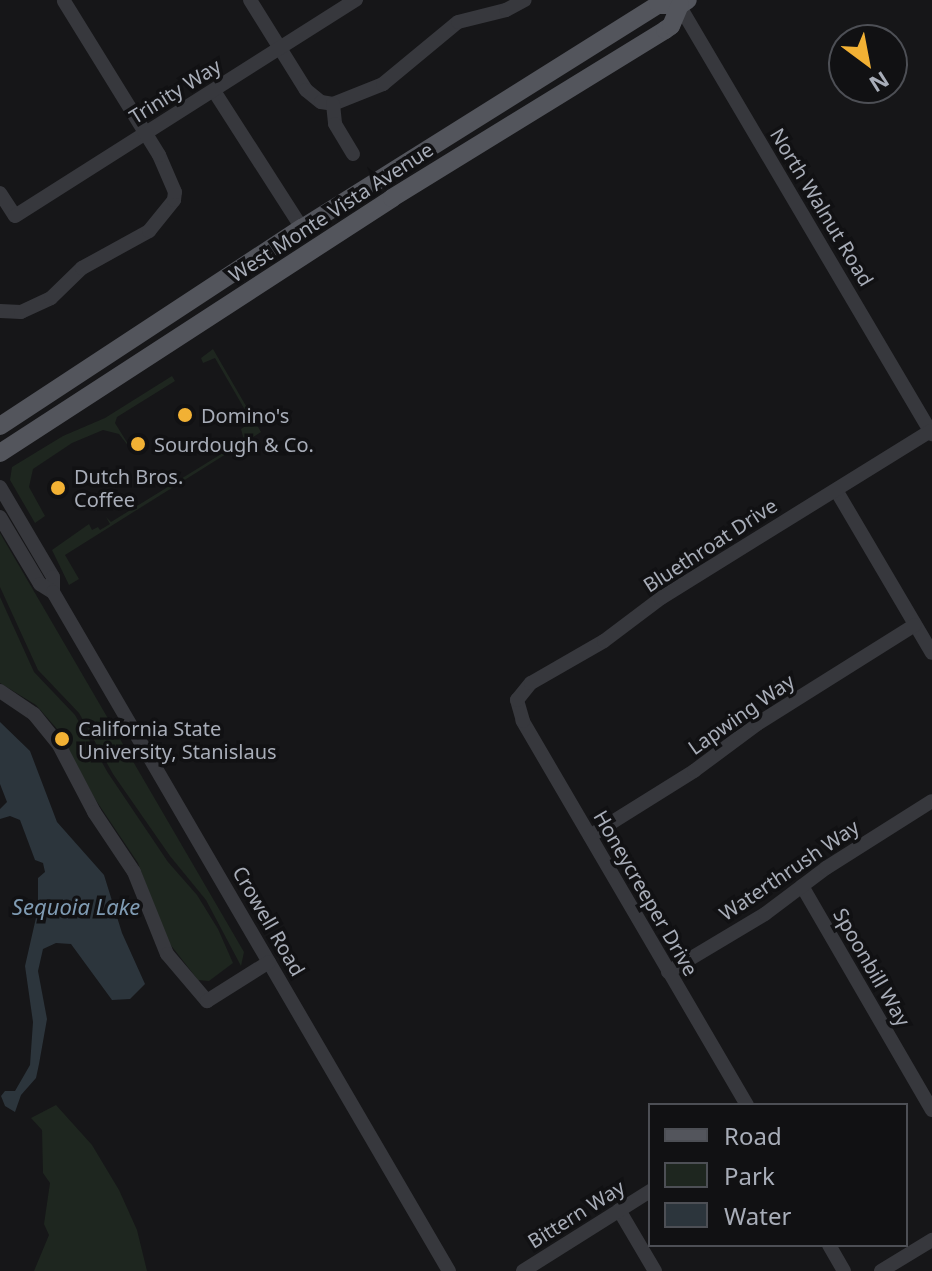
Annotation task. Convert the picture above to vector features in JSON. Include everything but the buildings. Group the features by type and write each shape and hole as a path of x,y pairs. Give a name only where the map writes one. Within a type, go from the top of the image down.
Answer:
{"main road":[{"name":"West Monte Vista Avenue","path":"0,426 302,228 658,5 681,2"},
{"name":"West Monte Vista Avenue","path":"0,453 354,222 671,26 681,2"}],"street":[{"path":"250,0 306,90 321,102 333,104 383,84 458,22 506,10 525,0"},
{"name":"Trinity Way","path":"0,193 15,216 356,0"},
{"path":"0,311 21,312 44,303 82,268 149,231 169,210 175,192 147,133 64,1"},
{"name":"North Walnut Road","path":"681,2 931,432"},
{"path":"214,91 302,228"},
{"path":"333,104 335,124 353,154"},
{"name":"Bluethroat Drive","path":"517,700 531,683 604,641 661,598 931,432"},
{"name":"Crowell Road","path":"0,487 53,577 53,592"},
{"path":"836,490 932,653"},
{"name":"Crowell Road","path":"0,517 40,584 53,592 449,1271"},
{"name":"Lapwing Way","path":"590,836 694,771 757,724 915,625"},
{"path":"0,691 29,708 59,745 89,803 134,872 167,954 207,1001 269,962"},
{"name":"Honeycreeper Drive","path":"517,700 523,721 746,1103"},
{"name":"Waterthrush Way","path":"668,972 765,914 802,886 932,801"},
{"name":"Spoonbill Way","path":"802,886 932,1110"},
{"name":"Bittern Way","path":"523,1271 648,1192"},
{"path":"619,1210 655,1271"},
{"path":"881,1271 932,1240"},
{"path":"830,1247 844,1271"}],"green space":[{"path":"213,349 261,432 65,555 79,579 69,585 52,550 89,524 92,530 98,527 100,530 110,524 106,517 111,522 244,440 241,429 252,422 215,358 203,363 201,358"},
{"path":"172,376 175,381 117,417 115,423 133,452 119,434 103,430 72,443 33,469 29,487 45,516 35,523 10,480 12,467 63,436 105,418"},
{"path":"0,533 244,952 241,966 206,900 170,856 113,774 79,713 38,670 0,587"},
{"path":"0,597 34,672 75,715 108,773 168,862 197,895 218,929 233,963 209,981 198,980 166,939 138,863 95,799 58,730 36,705 0,683"},
{"path":"56,1105 92,1145 119,1190 137,1230 147,1271 34,1271 49,1235 44,1224 50,1183 43,1173 42,1130 31,1118"}],"water":[{"name":"Sequoia Lake","path":"0,722 30,751 57,822 104,875 122,933 145,984 130,999 112,1000 71,944 56,943 43,949 38,971 47,1019 36,1078 21,1095 15,1112 5,1106 1,1096 5,1091 15,1091 30,1065 33,1022 25,966 38,909 38,878 45,872 43,863 35,860 20,820 10,816 0,819 0,809 7,802 0,784"}],"place":[{"name":"Domino's","path":"185,415"},
{"name":"Sourdough & Co.","path":"138,444"},
{"name":"Dutch Bros. Coffee","path":"58,488"},
{"name":"California State University, Stanislaus","path":"62,739"}]}
